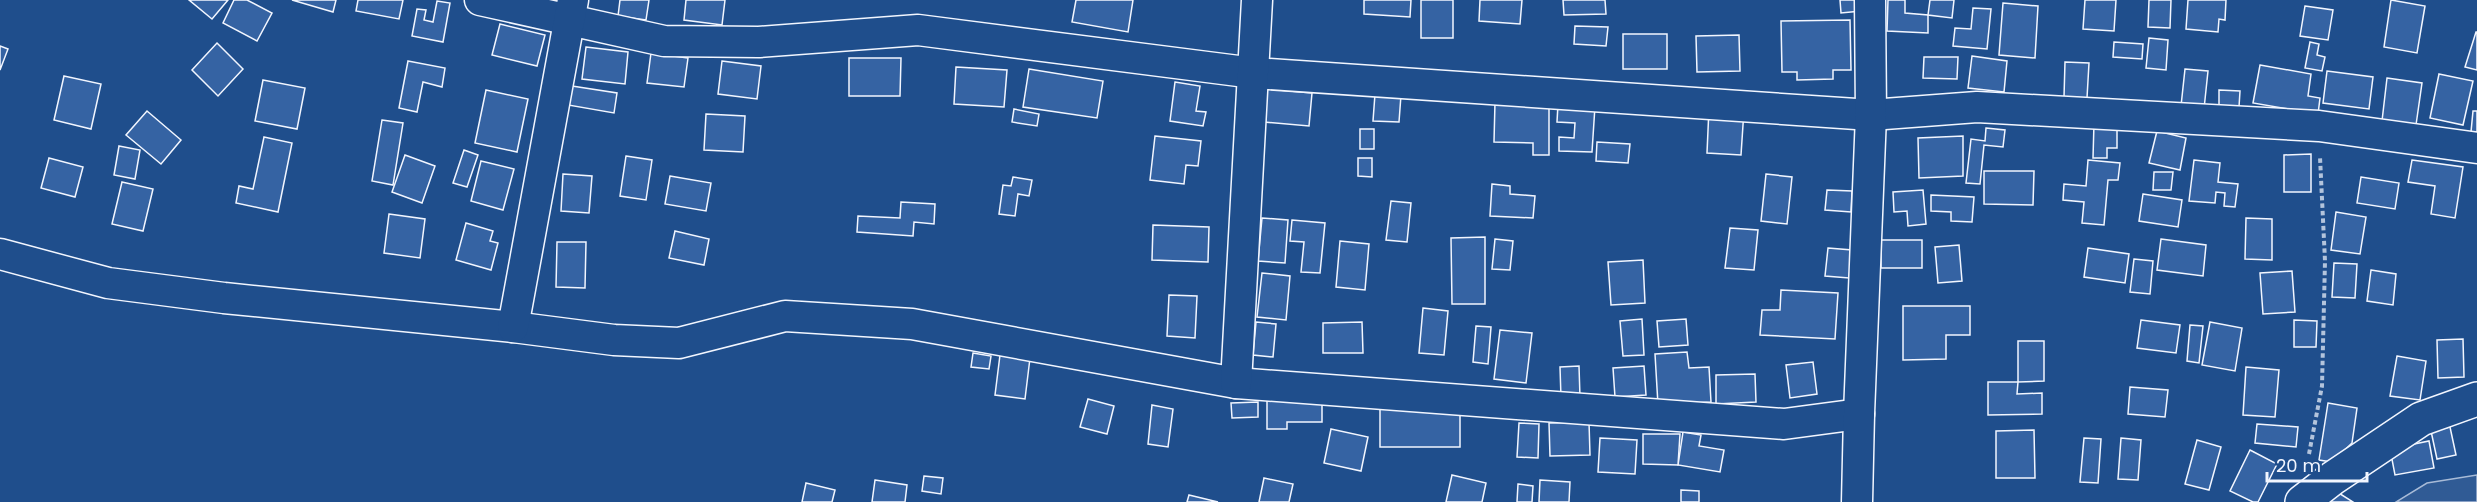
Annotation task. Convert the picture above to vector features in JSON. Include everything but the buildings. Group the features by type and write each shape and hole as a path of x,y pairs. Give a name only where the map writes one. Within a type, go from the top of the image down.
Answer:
{"street":[{"path":"480,0 571,10 664,41 759,42 918,30 1254,73 1872,115 1977,107 2319,126 2477,148"},
{"path":"1236,383 1257,0"},
{"path":"1857,502 1872,115 1870,0"},
{"path":"513,327 571,10"},
{"path":"0,254 108,283 224,298 513,327 614,340 680,343 786,316 912,324 1236,383 1784,424 1859,414"},
{"path":"2302,502 2333,478 2421,419 2477,399"}],"path":[{"path":"2309,456 2322,386 2325,261 2319,126"}],"shaded area":[{"path":"2477,475 2477,502 2396,502 2427,483"}]}
